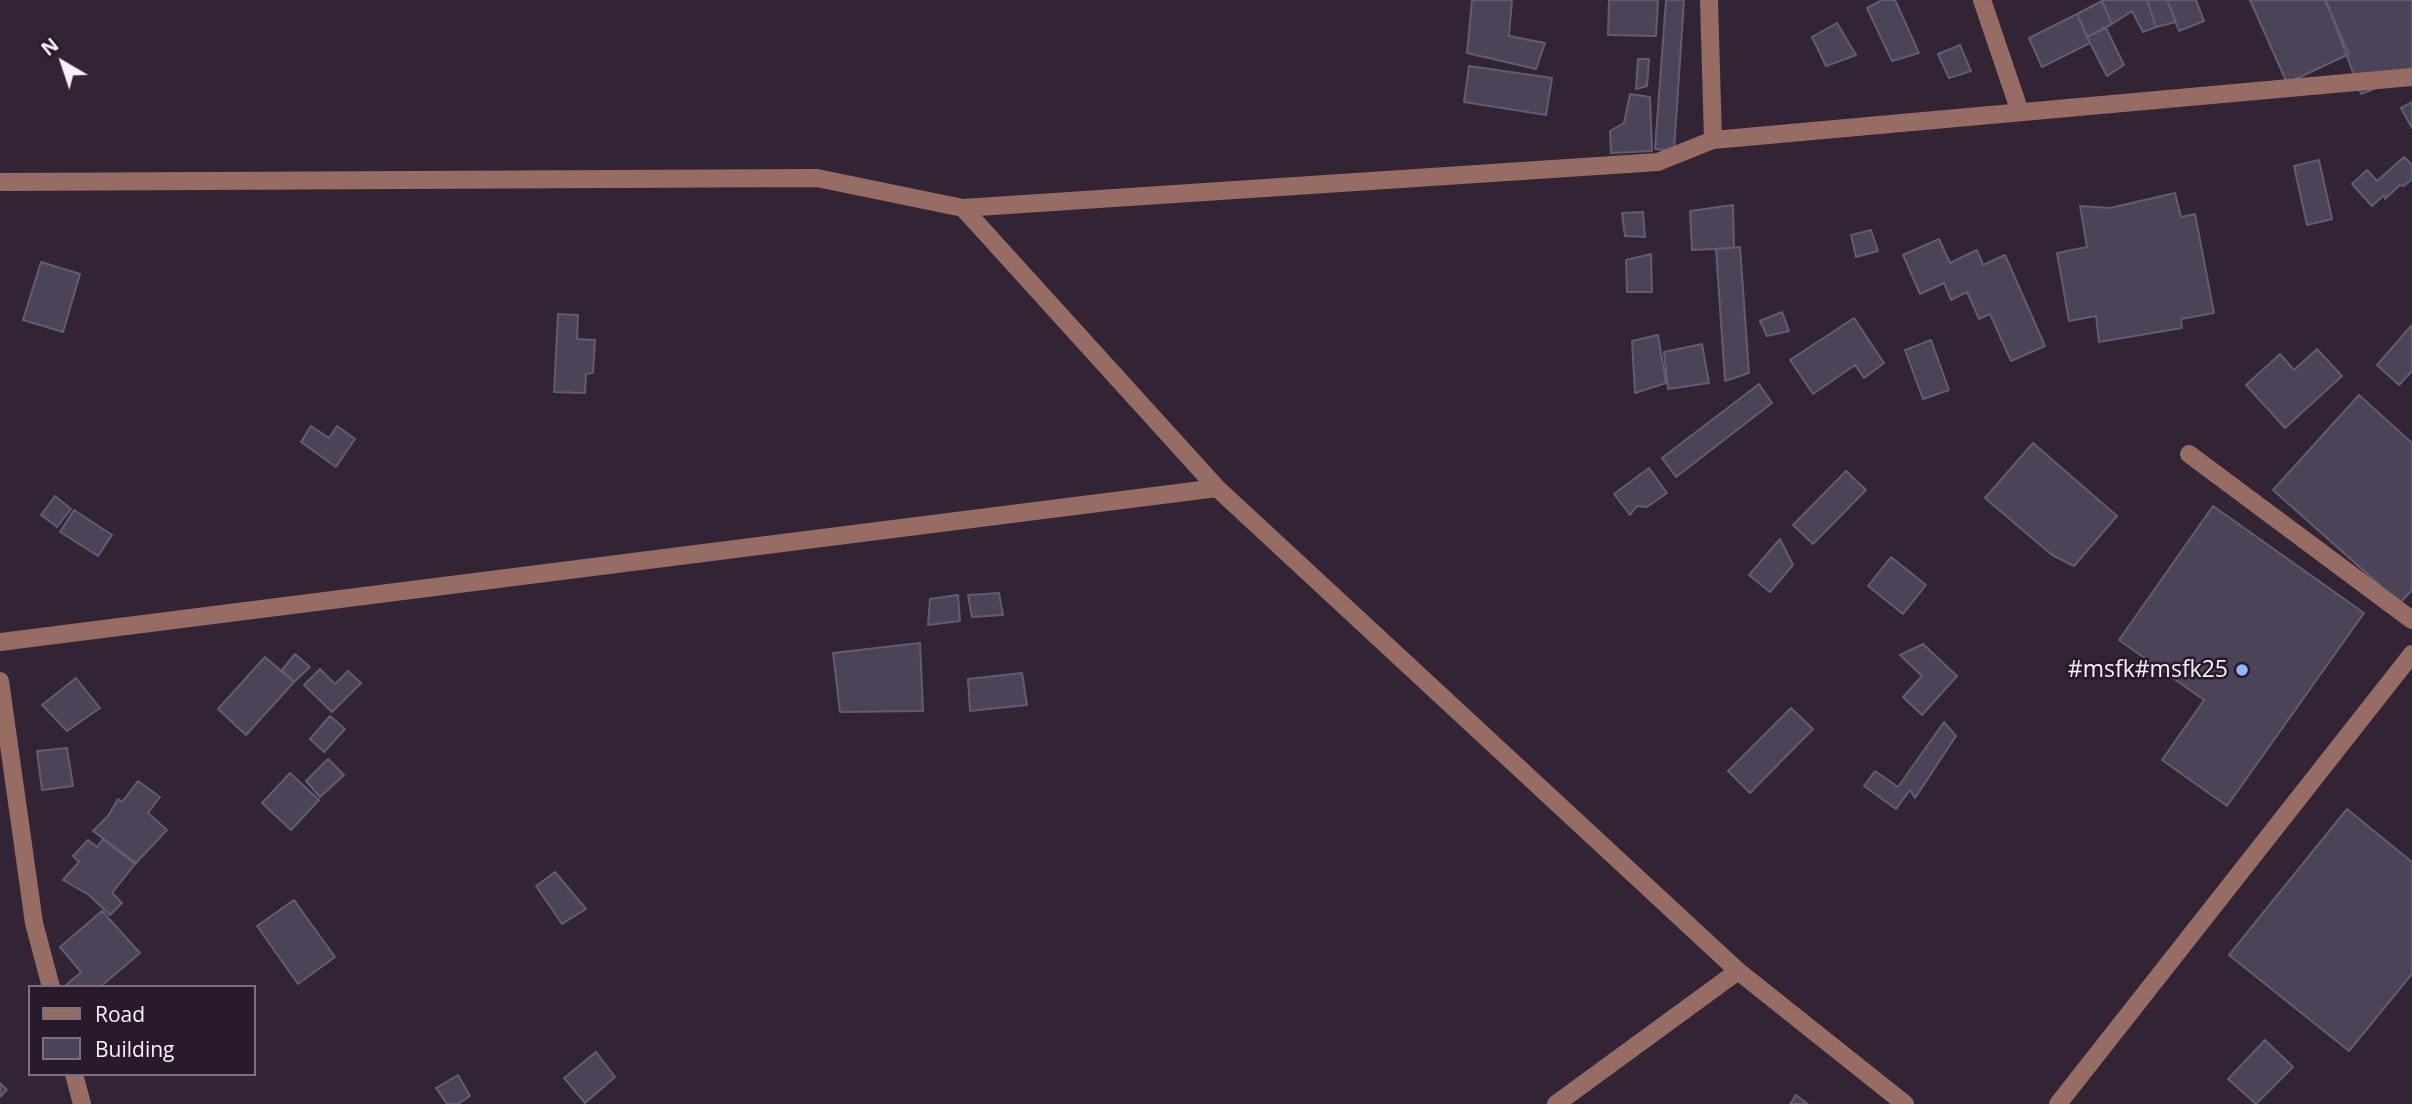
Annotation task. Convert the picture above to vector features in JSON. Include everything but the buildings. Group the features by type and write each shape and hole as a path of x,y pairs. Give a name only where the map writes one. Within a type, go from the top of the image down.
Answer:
{"street":[{"path":"1709,0 1713,140"},
{"path":"1982,0 2020,112"},
{"path":"0,182 817,178 963,208 1658,162 1713,140 2412,77"},
{"path":"963,208 1217,488 1738,971 1905,1104"},
{"path":"2189,454 2412,620"},
{"path":"0,642 1217,488"},
{"path":"2059,1104 2412,654"},
{"path":"0,681 34,923 50,985"},
{"path":"1556,1104 1738,971"},
{"path":"75,1076 82,1104"}],"place":[{"name":"#msfk#msfk25","path":"2242,670"}]}
